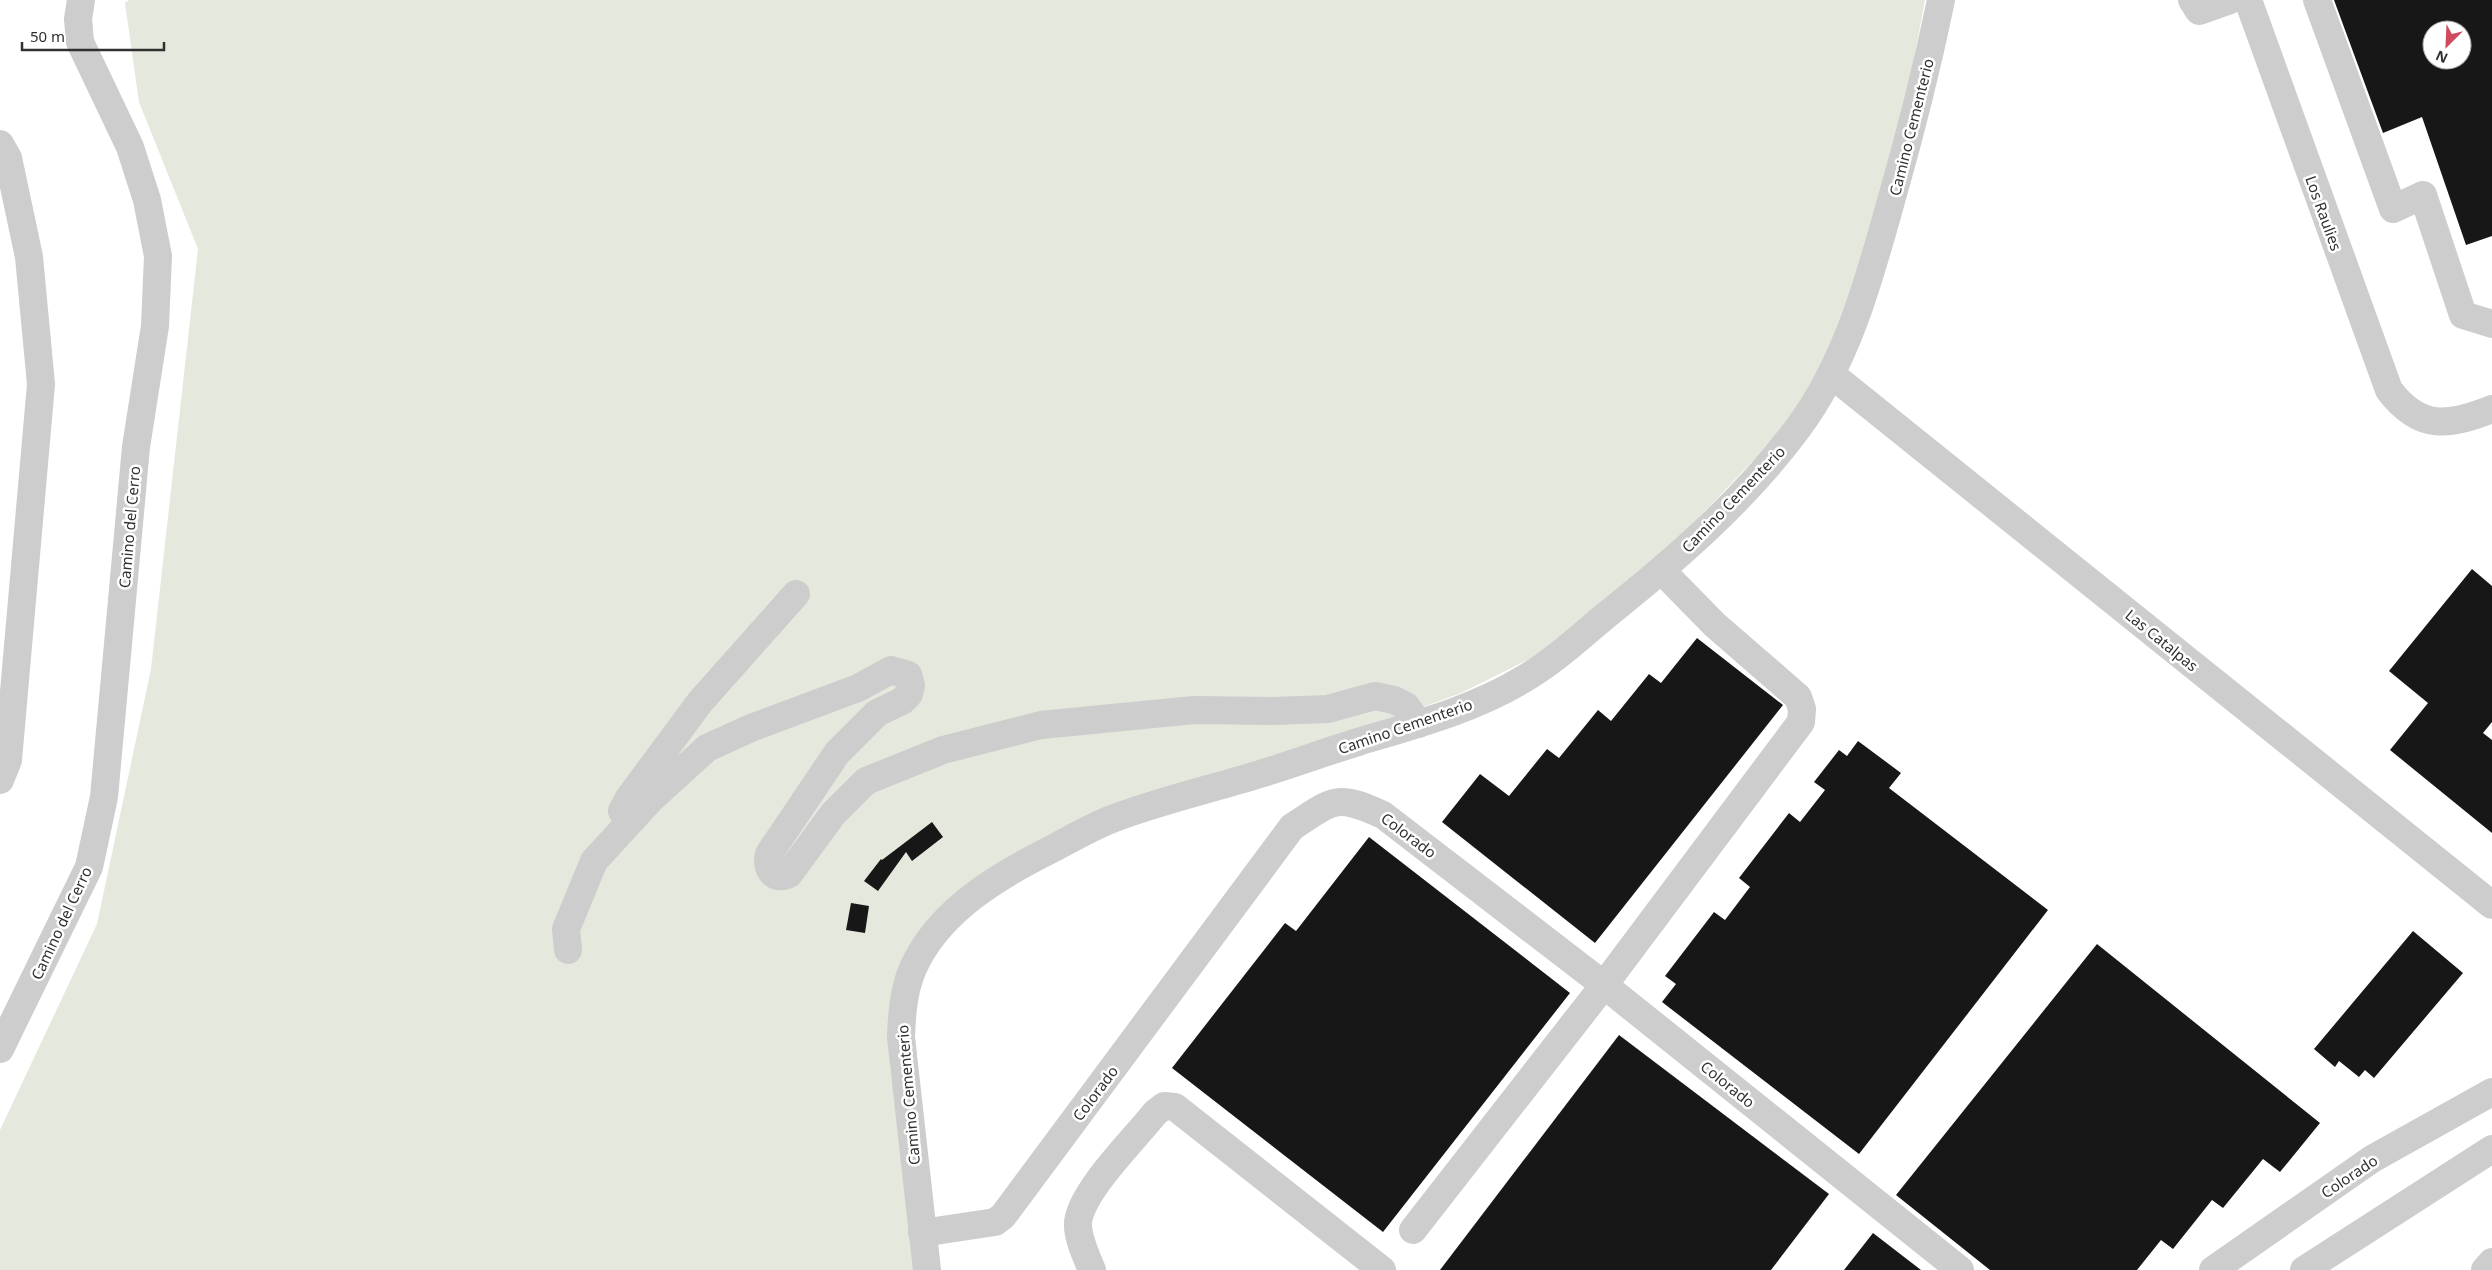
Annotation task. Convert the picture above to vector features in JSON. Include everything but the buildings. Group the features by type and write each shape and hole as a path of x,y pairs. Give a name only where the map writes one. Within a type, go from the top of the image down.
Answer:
{"street":[{"name":"Camino del Cerro","path":"0,1049 62,927 89,867 91,858 104,797 136,447 155,326 158,256 147,200 130,147 80,42 78,19 81,0"},
{"name":"Camino Cementerio","path":"927,1270 902,1059 902,1014 909,979 923,950 949,918 993,882 1020,864 1105,822 1177,797 1258,775 1419,724 1462,708 1522,680 1552,659 1662,571 1728,508 1776,455 1802,422 1832,375 1870,279 1915,118 1941,0"},
{"path":"2192,0 2199,11 2230,0"},
{"name":"Los Raulies","path":"2248,0 2383,378 2396,400 2416,415 2427,419 2451,422 2492,409"},
{"path":"2316,0 2393,209 2423,195 2463,315 2492,324"},
{"path":"0,144 8,158 29,257 41,384 8,760 0,780"},
{"name":"Las Catalpas","path":"1832,375 2492,905"},
{"path":"1413,1230 1604,985 1801,722 1802,709 1798,697 1715,626 1662,571"},
{"path":"629,823 622,813 623,807 641,782 700,702 796,594"},
{"path":"568,950 566,929 594,861 651,799 707,748 751,728 858,688 891,670 908,675 911,685 909,694 902,701 877,713 837,753 769,854 766,862 775,876 783,877 789,874 832,814 866,782 943,750 1041,725 1194,710 1274,711 1328,709 1375,696 1394,700 1406,706 1419,724"},
{"name":"Colorado","path":"922,1233 995,1222 1004,1216 1292,827 1330,802 1354,802 1383,815 1604,985 1960,1270"},
{"name":"Colorado","path":"2213,1270 2372,1159 2492,1092"},
{"path":"1092,1270 1084,1251 1078,1223 1086,1198 1155,1114 1164,1106 1176,1107 1382,1270"},
{"path":"2304,1270 2492,1149"},
{"path":"2486,1270 2492,1262"}],"shaded area":[{"path":"129,0 1925,0 1891,181 1846,322 1793,419 1661,557 1548,650 1461,693 1004,862 907,949 892,1007 890,1065 916,1270 0,1270 0,1130 97,924 151,669 198,249 139,102 125,3"}]}
